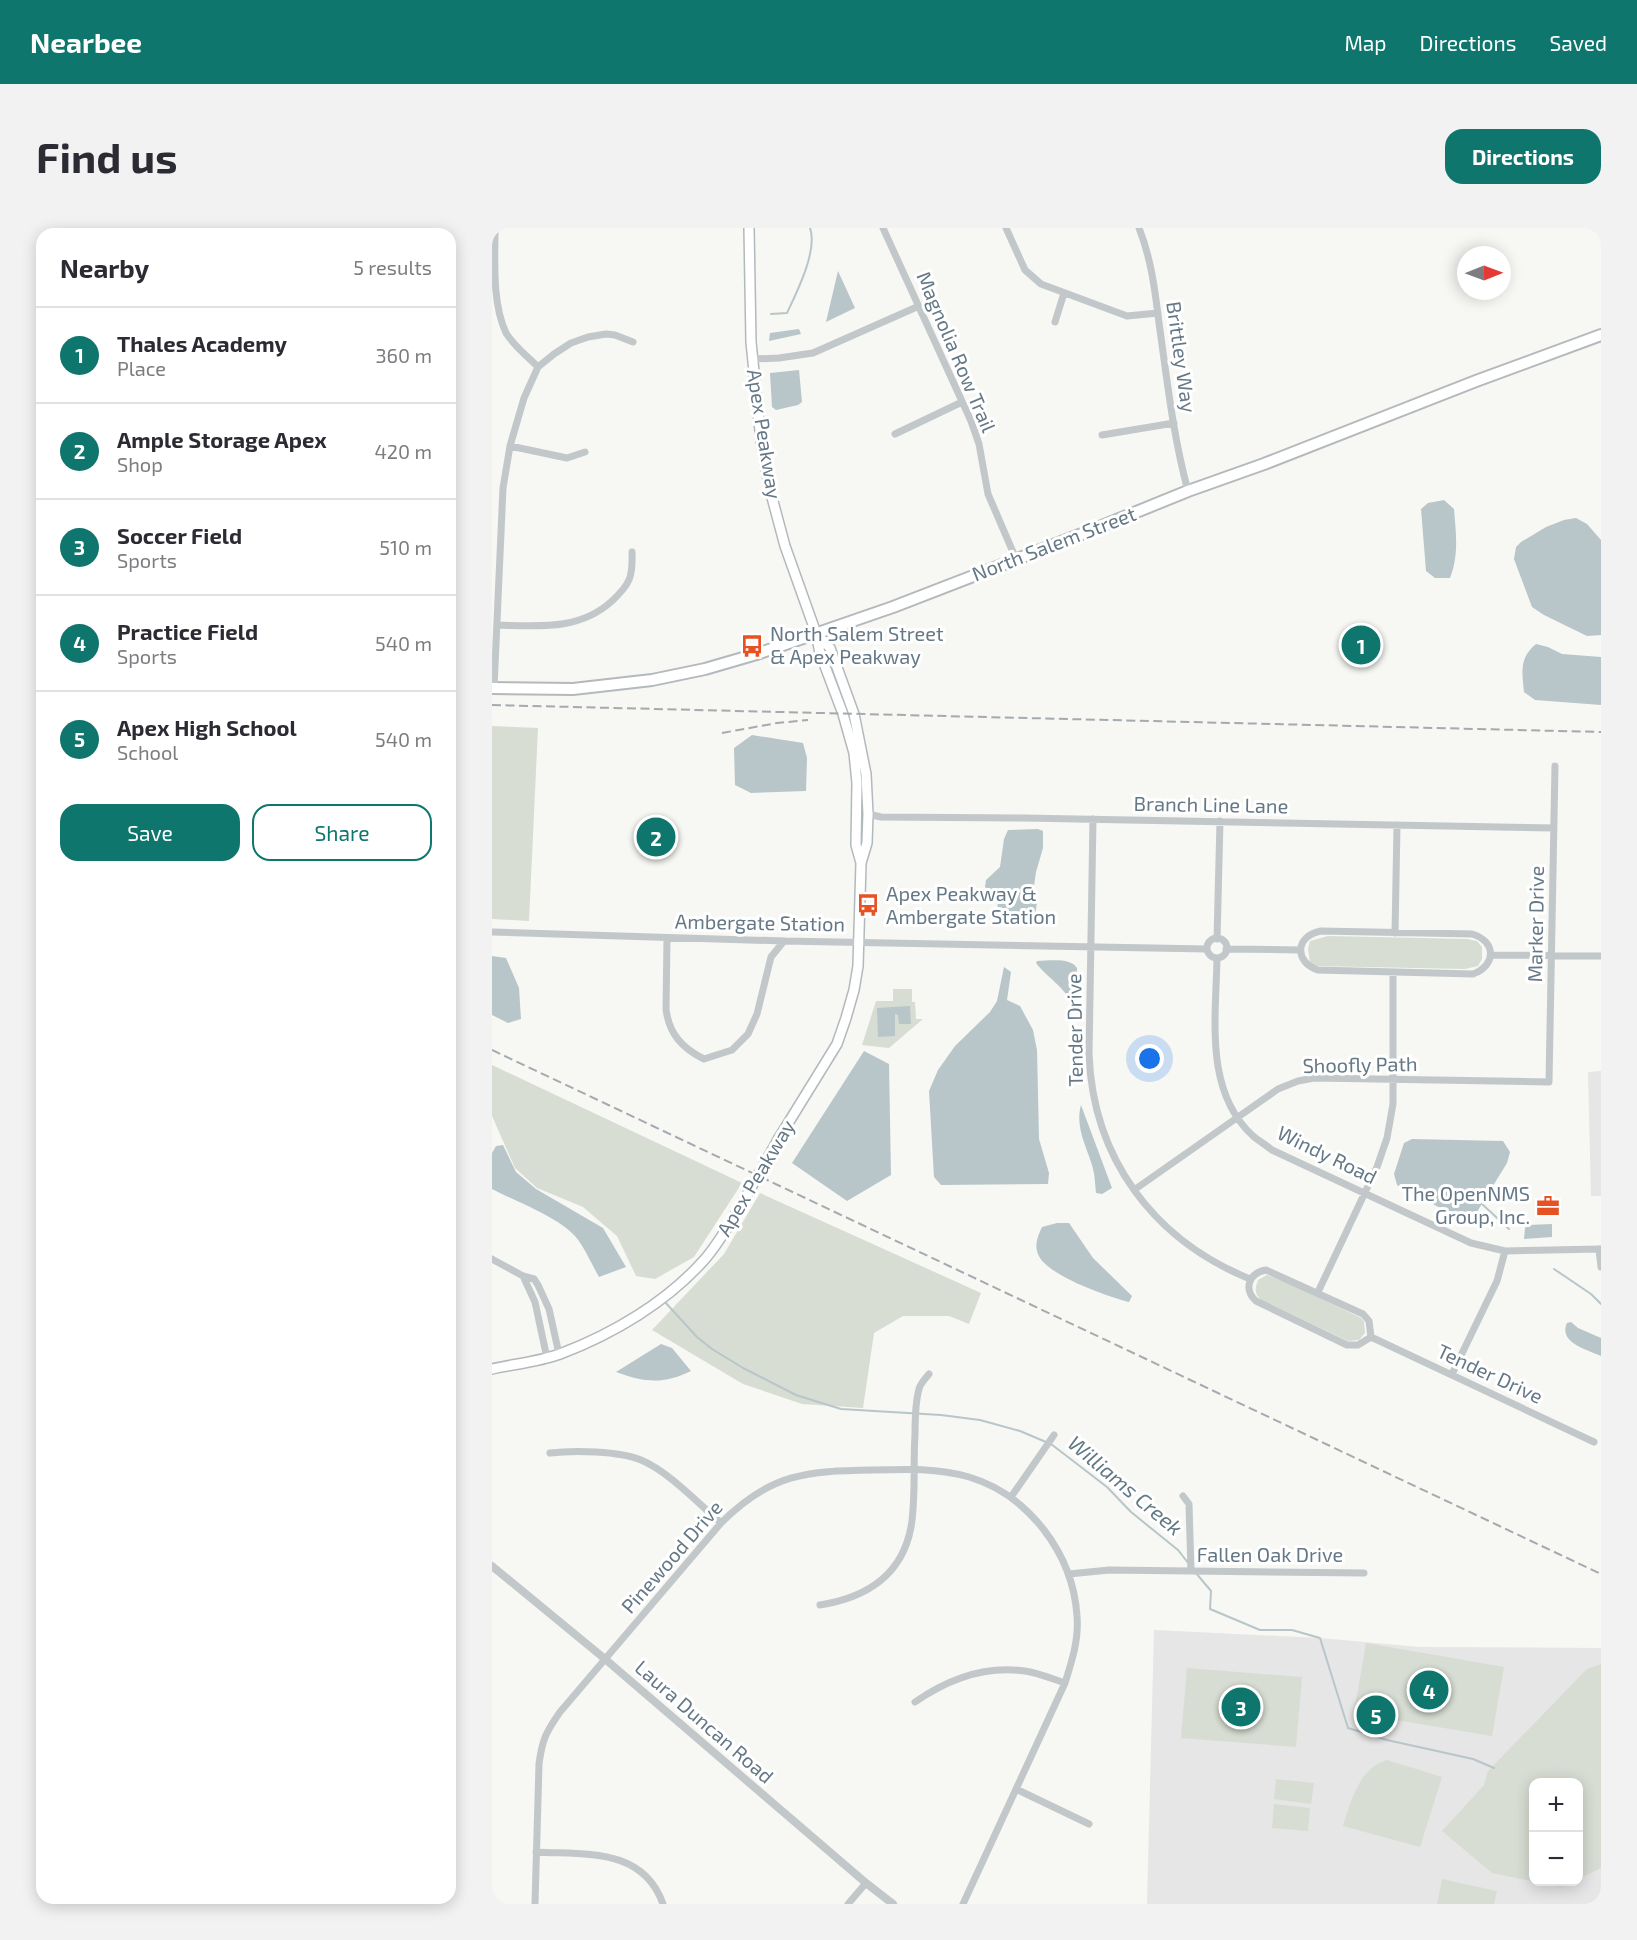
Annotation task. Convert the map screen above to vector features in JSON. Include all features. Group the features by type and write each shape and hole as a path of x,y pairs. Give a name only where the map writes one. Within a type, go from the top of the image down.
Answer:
{"main road":[{"name":"Apex Peakway","path":"749,228 752,358 761,441 770,490 785,546 816,633 820,653 843,714 854,753 857,783 856,845 861,863"},
{"name":"North Salem Street","path":"493,688 573,689 652,680 705,669 760,653 893,607 1188,491 1601,335"},
{"name":"Apex Peakway","path":"492,1369 547,1358 614,1331 678,1286 712,1250 739,1209 838,1040 854,990 859,942 861,863 867,843 868,814 864,758 854,714 830,648 816,633"}],"street":[{"path":"495,228 493,287 496,308 502,327 513,343 538,367"},
{"name":"Magnolia Row Trail","path":"883,228 976,434 988,494 1016,560"},
{"path":"1006,228 1025,270 1041,284 1126,316 1158,313"},
{"name":"Brittley Way","path":"1139,228 1150,261 1173,423 1180,464 1188,491"},
{"path":"1055,322 1064,293"},
{"path":"752,358 779,358 813,352 919,306"},
{"path":"493,688 497,625 495,610 503,488 510,446 524,398 538,367 562,348 588,337 615,335 633,342"},
{"path":"895,434 962,402"},
{"path":"1102,435 1173,423"},
{"path":"510,446 567,458 585,453"},
{"path":"497,625 556,626 595,614 620,593 629,581 633,573 632,552"},
{"name":"Marker Drive","path":"1549,1082 1556,766"},
{"name":"Branch Line Lane","path":"868,814 881,817 1554,828"},
{"name":"Tender Drive","path":"1093,819 1089,1054 1091,1088 1105,1138 1134,1190 1158,1221 1221,1267 1250,1280"},
{"path":"1217,939 1220,821"},
{"path":"1395,933 1397,825"},
{"path":"1321,931 1395,933 1472,934 1485,939 1491,955 1488,964 1473,974 1318,970 1309,967 1302,959 1300,950 1302,942 1307,936 1321,931"},
{"name":"Ambergate Station","path":"492,932 784,941 1207,948"},
{"path":"668,938 667,1020 671,1031 683,1047 704,1059 732,1050 748,1034 757,1014 768,964 784,941"},
{"path":"1217,939 1223,941 1226,949 1222,957 1217,958 1211,956 1207,948 1211,940 1217,939"},
{"path":"1226,949 1300,950"},
{"path":"1491,955 1601,956"},
{"name":"Windy Road","path":"1217,958 1216,1060 1223,1091 1238,1118 1252,1135 1272,1150 1471,1243 1505,1251 1600,1249"},
{"path":"1318,1292 1366,1193 1387,1138 1393,1104 1394,1079 1393,972"},
{"name":"Shoofly Path","path":"1134,1190 1270,1094 1298,1081 1314,1078 1549,1082"},
{"path":"1600,1249 1601,1267"},
{"path":"1452,1374 1497,1281 1505,1251"},
{"path":"492,1259 523,1276 534,1279 546,1299 559,1354"},
{"path":"1260,1271 1270,1271 1318,1292 1363,1314 1369,1321 1371,1337 1358,1345 1347,1345 1256,1301 1251,1297 1249,1289 1250,1280 1260,1271"},
{"path":"523,1276 537,1310 547,1358"},
{"name":"Tender Drive","path":"1371,1337 1594,1442"},
{"path":"820,1605 842,1602 868,1591 885,1577 908,1540 911,1527 919,1388 928,1374"},
{"path":"1011,1497 1054,1435"},
{"path":"550,1454 569,1451 640,1459 657,1469 721,1523"},
{"name":"Pinewood Drive","path":"534,1904 539,1764 546,1733 560,1712 721,1523 758,1492 788,1478 817,1472 913,1469 941,1471 970,1478 1011,1497 1046,1532 1069,1574 1076,1604 1077,1631 1073,1659 1065,1683 963,1904"},
{"path":"1183,1496 1189,1504 1191,1571"},
{"name":"Laura Duncan Road","path":"492,1566 893,1904"},
{"name":"Fallen Oak Drive","path":"1069,1574 1109,1570 1364,1573"},
{"path":"915,1702 948,1682 964,1676 995,1670 1023,1671 1065,1683"},
{"path":"1016,1789 1089,1824"},
{"path":"536,1852 609,1856 623,1860 641,1871 654,1887 663,1904"},
{"path":"848,1904 866,1883"}],"shaded area":[{"path":"838,271 855,308 826,322"},
{"path":"799,329 801,334 769,341 770,333"},
{"path":"799,370 802,402 776,410 772,407 770,373"},
{"path":"1444,500 1454,509 1456,553 1450,578 1435,578 1426,571 1421,509 1428,503"},
{"path":"1576,518 1587,524 1601,540 1601,635 1587,636 1532,607 1514,559 1516,547 1521,542 1546,527"},
{"path":"1536,644 1562,654 1601,657 1601,705 1535,700 1524,692 1522,672 1524,660"},
{"path":"492,726 538,728 529,921 492,919"},
{"path":"752,735 803,743 807,758 806,791 751,793 735,785 734,748"},
{"path":"1038,829 1043,831 1043,848 1033,893 1037,902 1034,924 1020,926 1005,922 998,910 997,898 985,887 986,880 1000,867 1004,839 1008,830"},
{"path":"1328,936 1467,939 1477,941 1482,947 1482,959 1478,966 1465,969 1315,966 1310,962 1308,949 1310,941"},
{"path":"492,956 506,958 519,988 521,1019 508,1023 492,1015"},
{"path":"1037,961 1064,961 1077,968 1076,1011 1067,996 1041,969"},
{"path":"1004,967 1011,972 1007,1000 1020,1006 1033,1030 1037,1050 1039,1139 1049,1173 1048,1184 941,1185 934,1177 929,1091 938,1070 955,1046 990,1012 997,1001"},
{"path":"893,989 912,989 916,1019 923,1019 889,1048 862,1045 876,1001 893,1001"},
{"path":"910,1006 911,1024 899,1024 898,1015 895,1014 895,1036 878,1037 877,1008"},
{"path":"864,1051 889,1064 891,1175 847,1201 792,1163"},
{"path":"492,1065 742,1183 694,1257 655,1279 636,1276 617,1236 583,1207 537,1188 515,1168 492,1116"},
{"path":"1601,1071 1601,1196 1591,1196 1588,1072"},
{"path":"1081,1105 1112,1188 1102,1194 1096,1193 1093,1169 1082,1136 1079,1121"},
{"path":"1412,1139 1503,1141 1510,1152 1507,1163 1472,1220 1461,1219 1397,1185 1394,1174 1404,1143"},
{"path":"503,1145 516,1172 536,1189 603,1228 626,1267 599,1277 582,1245 567,1229 547,1216 492,1189 492,1153 496,1146"},
{"path":"760,1193 981,1293 969,1324 949,1316 903,1316 874,1333 863,1408 802,1404 743,1384 652,1330 724,1254"},
{"path":"1069,1223 1093,1258 1132,1296 1129,1302 1079,1284 1052,1270 1043,1262 1037,1250 1038,1237 1042,1227"},
{"path":"1552,1224 1552,1237 1524,1239 1525,1228 1528,1225"},
{"path":"1267,1275 1361,1318 1364,1322 1365,1333 1359,1340 1348,1341 1261,1300 1256,1293 1256,1286 1258,1280"},
{"path":"1571,1322 1578,1328 1601,1338 1601,1356 1570,1341 1565,1330 1567,1323"},
{"path":"661,1344 672,1348 691,1371 662,1380 644,1380 616,1372"},
{"path":"1154,1630 1320,1638 1420,1647 1601,1648 1601,1904 1147,1904"},
{"path":"1366,1643 1504,1667 1492,1736 1354,1713"},
{"path":"1601,1664 1601,1868 1583,1877 1583,1778 1529,1778 1529,1881 1492,1873 1442,1831 1484,1785 1488,1771 1587,1669"},
{"path":"1187,1668 1302,1677 1296,1747 1181,1738"},
{"path":"1387,1760 1442,1777 1420,1847 1343,1826 1353,1796 1363,1778 1377,1764"},
{"path":"1276,1779 1314,1783 1311,1804 1274,1799"},
{"path":"1274,1804 1310,1808 1308,1831 1272,1828"},
{"path":"1442,1879 1497,1891 1494,1904 1437,1904"}],"waterway":[{"path":"771,314 787,313 796,294 809,259 812,237 810,228"},
{"path":"1482,1204 1509,1229"},
{"path":"1554,1269 1591,1294 1601,1304"},
{"name":"Williams Creek","path":"664,1301 697,1337 712,1349 796,1395 841,1409 941,1415 980,1420 1020,1431 1046,1442"},
{"name":"Williams Creek","path":"1051,1444 1107,1487 1131,1512 1178,1550 1189,1564"},
{"name":"Williams Creek","path":"1196,1573 1211,1591 1210,1609 1260,1630 1292,1630 1320,1638 1348,1728 1387,1740 1473,1759 1494,1768"}],"railway":[{"path":"492,705 1601,732"},
{"path":"722,733 808,720"},
{"path":"492,1050 1601,1574"}],"place":[{"name":"Thales Academy","path":"1361,645"},
{"name":"North Salem Street & Apex Peakway","path":"752,646"},
{"name":"Ample Storage Apex","path":"656,837"},
{"name":"Apex Peakway & Ambergate Station","path":"868,905"},
{"name":"The OpenNMS Group, Inc.","path":"1548,1206"},
{"name":"Practice Field","path":"1429,1690"},
{"name":"Soccer Field","path":"1241,1707"},
{"name":"Apex High School","path":"1376,1715"}]}
